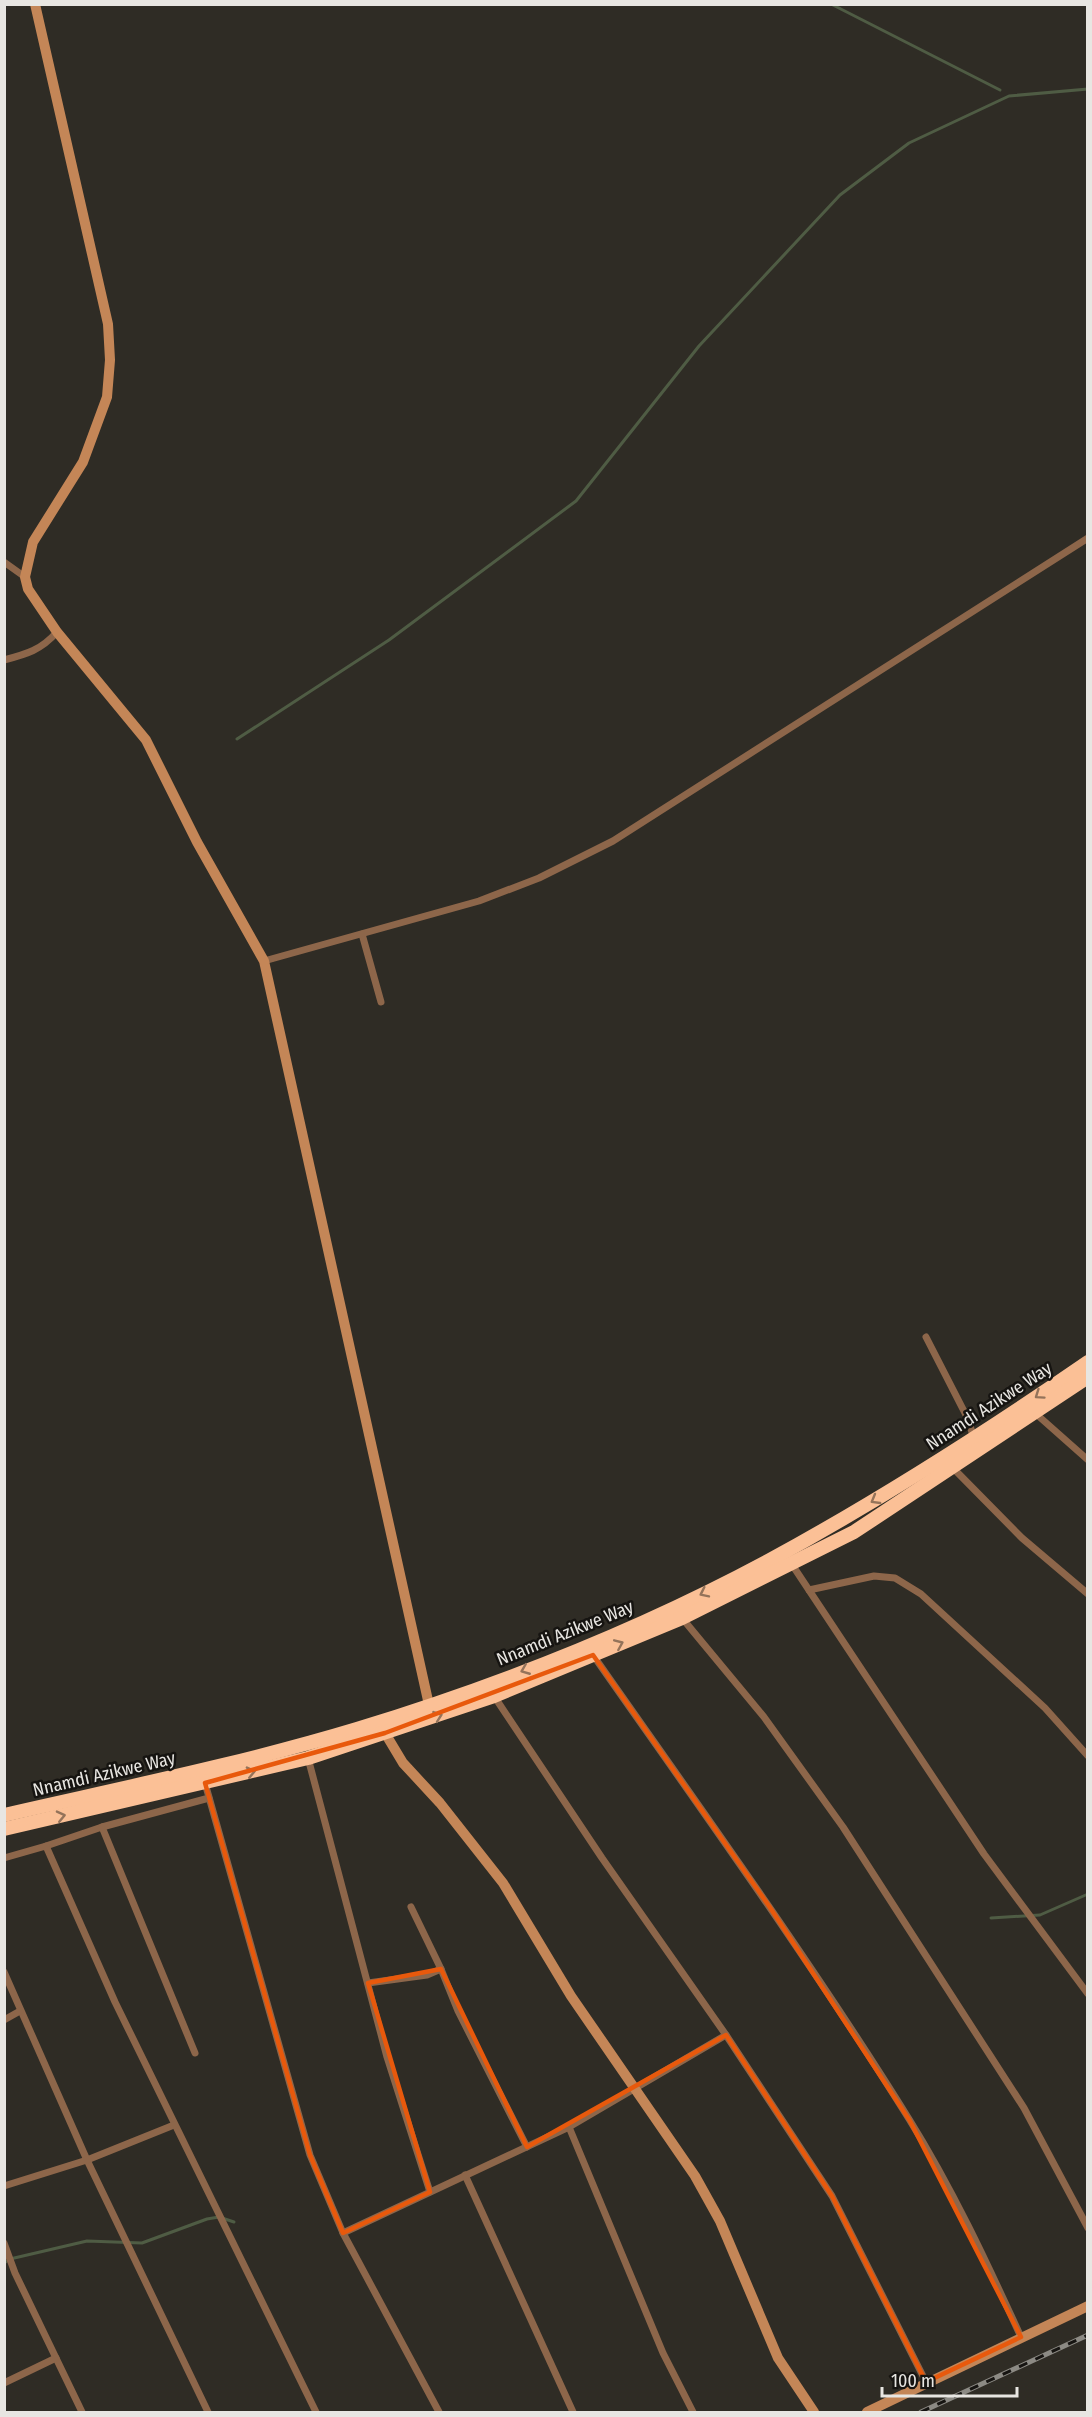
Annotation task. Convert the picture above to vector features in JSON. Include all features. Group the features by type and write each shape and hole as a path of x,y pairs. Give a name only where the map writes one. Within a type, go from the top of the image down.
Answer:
{"highway":[{"name":"Nnamdi Azikwe Way","path":"4,1815 264,1755 429,1705 517,1673 686,1601 768,1561 974,1439 1088,1362"},
{"name":"Nnamdi Azikwe Way","path":"4,1829 308,1758 494,1696 682,1618 854,1532 1088,1377"}],"street":[{"path":"35,4 108,324 110,360 107,397 83,462 33,542 25,577 28,589 57,632 146,740 197,842 264,961 429,1705"},
{"path":"264,961 479,902 539,878 613,841 1088,538"},
{"path":"4,562 25,577"},
{"path":"4,660 32,653 46,645 57,632"},
{"path":"362,934 381,1002"},
{"path":"926,1337 968,1419 974,1439"},
{"path":"1035,1413 1088,1460"},
{"path":"953,1468 1022,1538 1088,1593"},
{"path":"791,1563 1025,1911 1088,1994"},
{"path":"809,1590 874,1576 895,1578 921,1594 1045,1708 1088,1756"},
{"path":"682,1618 764,1717 843,1827 1024,2108 1088,2228"},
{"path":"593,1655 769,1906 910,2121 984,2258 1021,2337"},
{"path":"494,1696 726,2035 832,2196 926,2382"},
{"path":"385,1734 403,1763 440,1803 502,1883 571,1996 695,2176 720,2220 778,2358 814,2412"},
{"path":"308,1758 387,2057 430,2192"},
{"path":"205,1783 310,2155 343,2233 439,2412"},
{"path":"4,1858 102,1827 209,1798"},
{"path":"102,1827 195,2053"},
{"path":"46,1846 115,2002 316,2412"},
{"path":"411,1907 441,1969 458,2011 527,2147"},
{"path":"368,1983 427,1975 441,1969"},
{"path":"4,1972 87,2160 208,2412"},
{"path":"4,2019 20,2011"},
{"path":"343,2233 569,2127 726,2035"},
{"path":"4,2186 87,2160 174,2125"},
{"path":"569,2127 663,2353 693,2412"},
{"path":"465,2175 517,2295 573,2412"},
{"path":"4,2243 15,2272 82,2412"},
{"path":"867,2412 1088,2306"},
{"path":"4,2383 56,2358"}],"highlighted area":[{"path":"593,1655 769,1906 910,2121 1021,2337 926,2382 832,2196 726,2035 527,2147 441,1969 368,1983 430,2192 343,2233 310,2155 205,1783 385,1733"}],"waterway":[{"path":"831,4 1000,90"},
{"path":"237,739 389,640 576,501 699,346 840,195 909,143 1009,96 1088,89"},
{"path":"991,1918 1040,1915 1088,1894"},
{"path":"4,2263 10,2259 87,2241 142,2243 207,2219 219,2217 234,2222"}],"railway":[{"path":"921,2412 1088,2335"}]}
